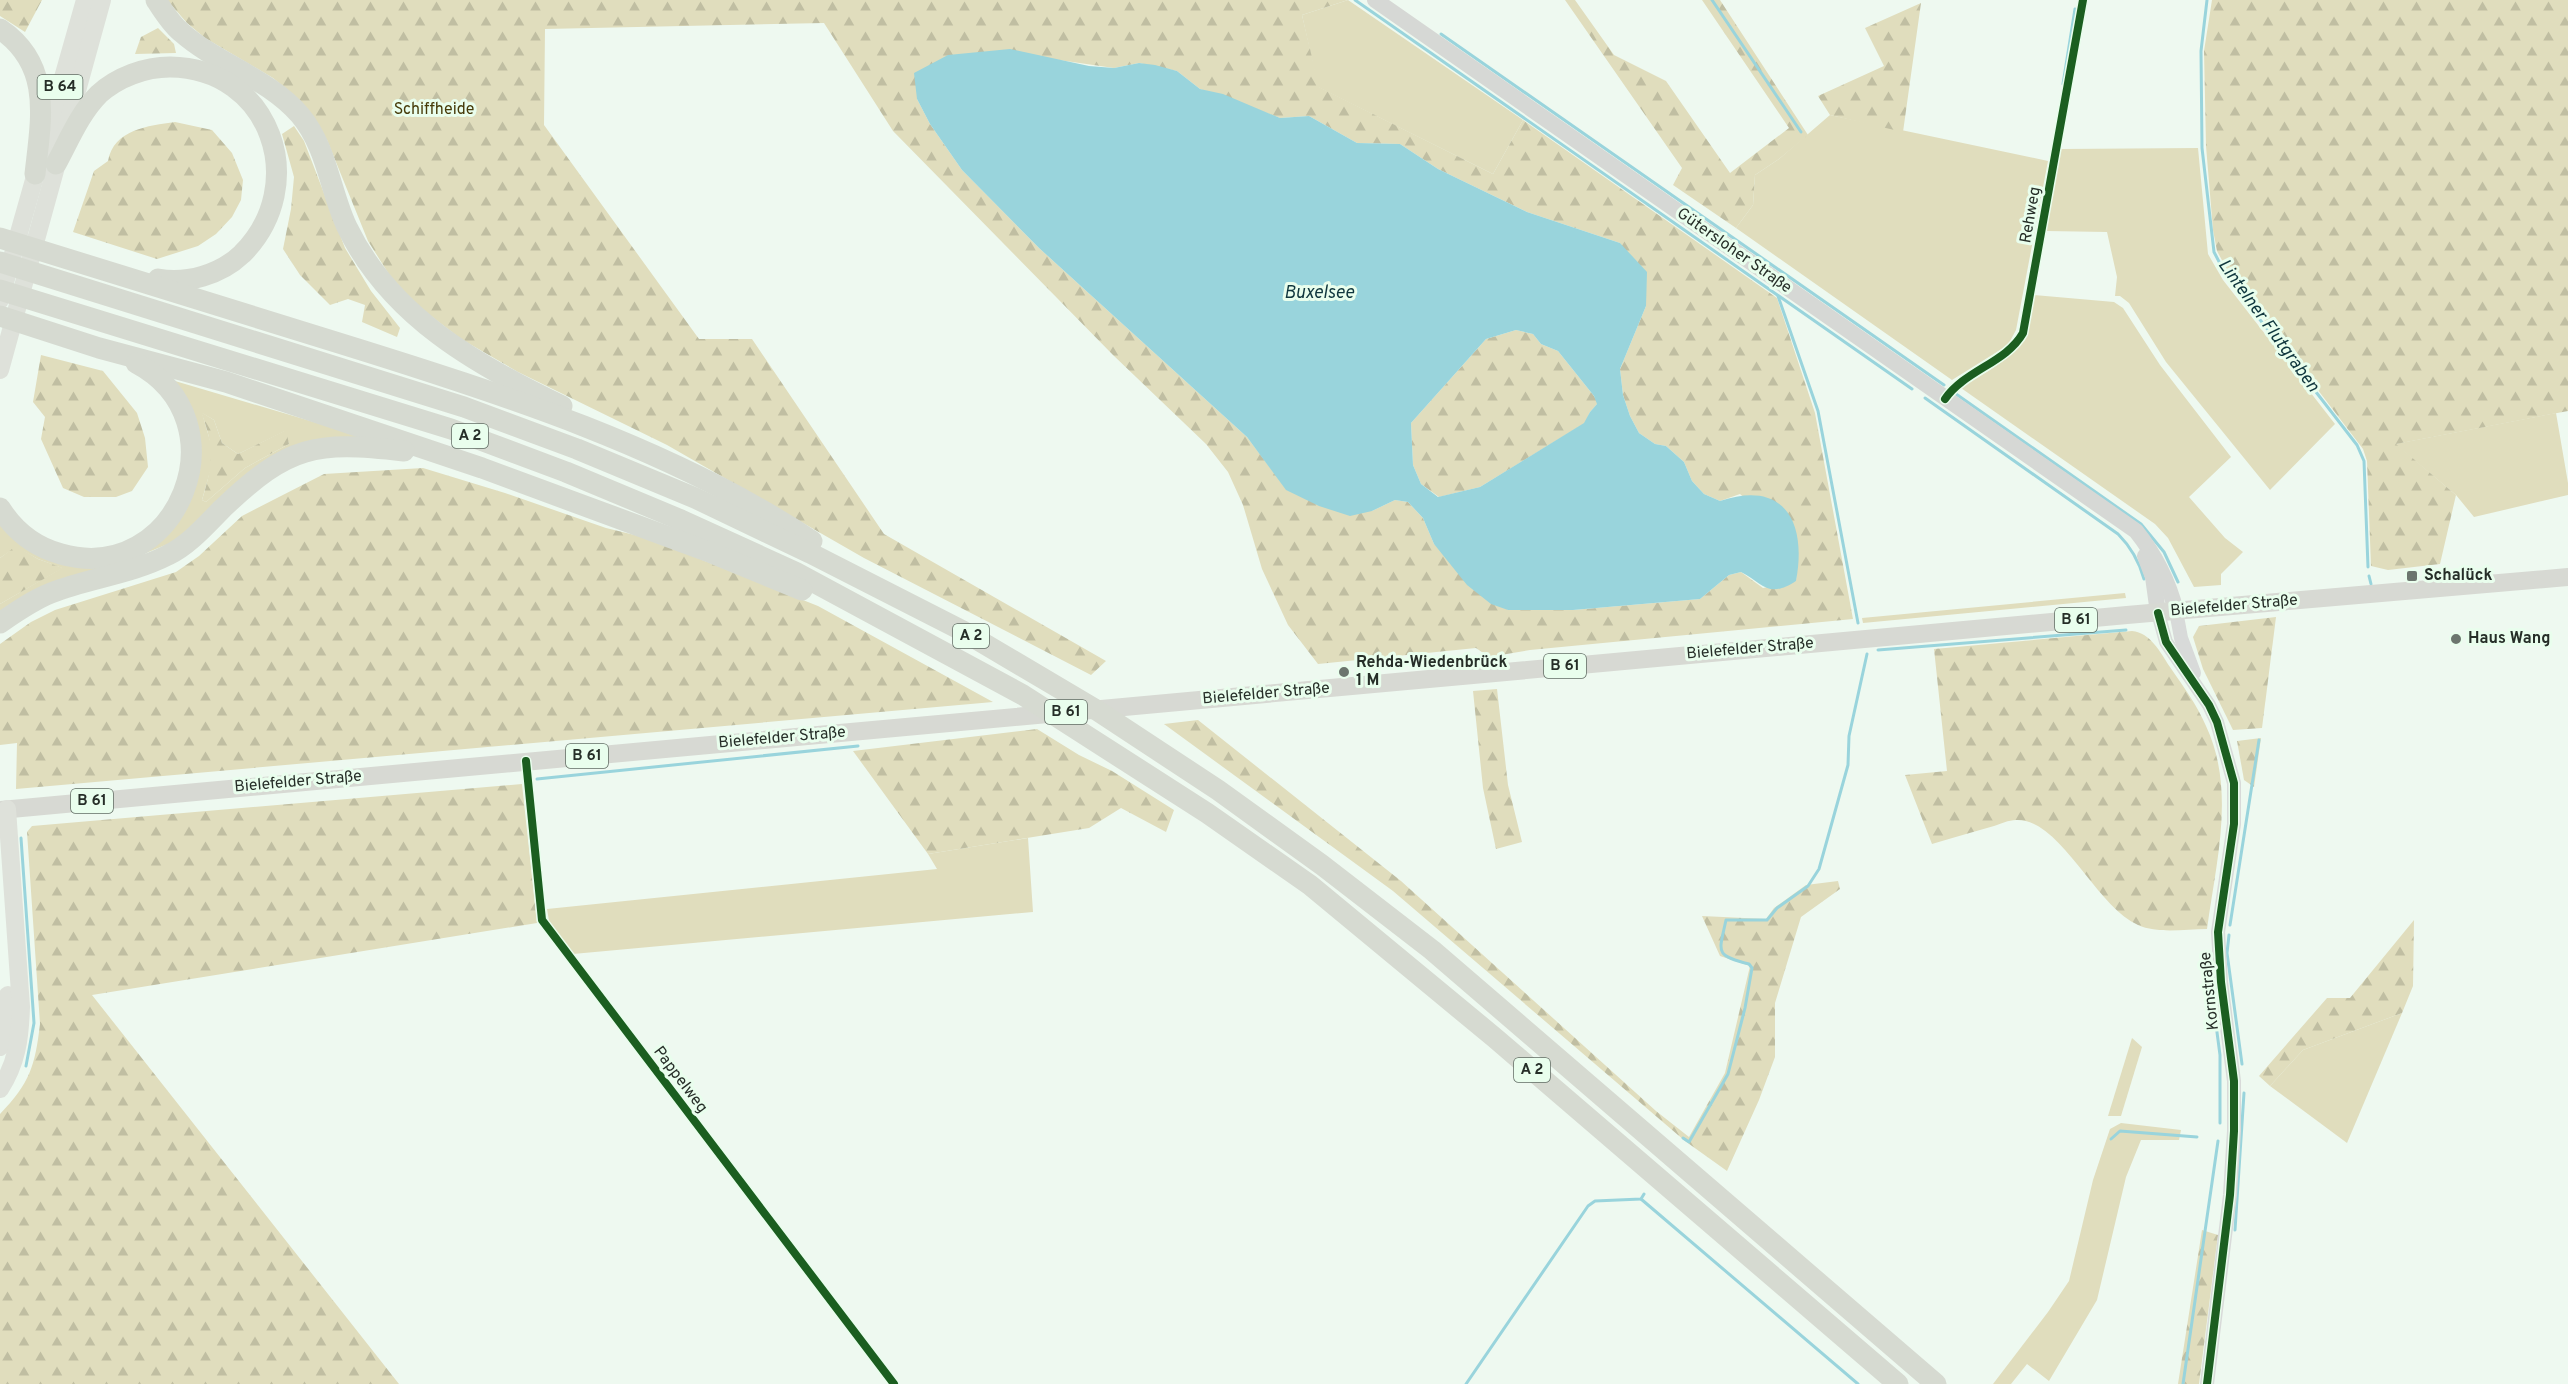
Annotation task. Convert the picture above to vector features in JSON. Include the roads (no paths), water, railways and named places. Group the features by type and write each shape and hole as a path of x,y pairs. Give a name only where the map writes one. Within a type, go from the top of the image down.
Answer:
{"highway":[{"name":"B 64","path":"0,300 85,0"},
{"name":"B 64","path":"1,366 102,0"},
{"path":"156,0 186,36 276,93 300,115 318,145 346,225 357,246 381,283 410,312 454,347 517,385 618,432 655,456"},
{"path":"0,29 13,39 29,59 39,86 42,115 35,174"},
{"path":"56,164 83,115 100,93 122,78 160,67 200,70 224,80 254,106 269,132 276,158 275,197 272,209 259,235 239,257 216,272 181,280 169,281 103,269"},
{"path":"0,238 451,379 507,398 655,456 727,490 798,532 887,592"},
{"name":"A 2","path":"0,262 464,407 577,449 695,498 961,630 1143,740 1218,790 1322,865 1432,950 1936,1384"},
{"name":"A 2","path":"0,290 452,429 566,472 681,520 795,572 1023,695 1207,813 1310,885 1485,1030 1898,1384"},
{"path":"0,316 99,348 226,382 482,468 711,553 919,638"},
{"path":"0,508 21,533 41,546 65,555 89,558 114,555 137,546 158,531 174,512 186,490 191,465 191,439 184,415 172,393 154,374 99,348"},
{"path":"0,623 50,593 132,569 169,555 188,541 251,482 274,465 294,455 327,446 356,446 417,453 482,468"},
{"path":"0,1089 15,1060 20,1035 21,1008 4,809"},
{"path":"0,891 9,1011 8,1025 0,1047"}],"main road":[{"name":"Gütersloher Straße","path":"1375,0 2136,531 2153,551 2164,574 2176,611"},
{"name":"Gütersloher Straße","path":"2093,502 2132,535 2146,557 2153,577 2157,613"},
{"name":"Bielefelder Straße","path":"4,809 2568,577"}],"street":[{"name":"Rehweg","path":"1945,399 1953,387 2011,349 2023,333 2083,0"},
{"name":"Kornstraße","path":"2176,611 2188,657 2224,738 2234,783 2234,824 2218,932 2221,982 2234,1081 2234,1131 2228,1218 2207,1384"},
{"name":"Kornstraße","path":"2157,613 2166,642 2209,705"},
{"name":"Pappelweg","path":"526,761 542,920 894,1384"}],"water":[{"name":"Buxelsee","path":"1010,49 1089,66 1114,68 1139,63 1177,71 1200,89 1223,94 1280,118 1309,116 1357,143 1400,144 1438,169 1527,212 1620,243 1647,272 1646,306 1620,369 1623,395 1630,416 1639,433 1655,444 1666,446 1684,462 1692,481 1704,494 1720,501 1742,496 1761,496 1776,501 1787,511 1794,524 1798,541 1799,560 1796,581 1779,589 1772,589 1741,572 1729,575 1700,599 1573,610 1508,610 1491,604 1467,585 1434,544 1423,518 1408,502 1395,500 1372,511 1350,516 1319,506 1286,490 1247,437 1039,248 962,170 930,124 917,99 914,73 948,55","holes":["1516,330 1533,334 1541,344 1558,351 1594,396 1597,404 1584,423 1480,487 1438,497 1421,484 1413,465 1411,423 1486,339"]}],"waterway":[{"path":"1355,0 1912,389"},
{"path":"1712,0 1801,132"},
{"name":"Lintelner Flutgraben","path":"2207,0 2201,51 2202,148 2214,252 2227,277 2357,445 2364,461 2368,567"},
{"path":"2063,84 2075,9"},
{"path":"1441,34 1944,385"},
{"path":"1778,296 1818,411 1858,623"},
{"path":"1956,394 2141,524 2164,552 2178,582"},
{"path":"1925,398 2118,534 2134,555 2144,579"},
{"name":"Lintelner Flutgraben","path":"2369,576 2371,584"},
{"path":"1878,650 2126,630"},
{"path":"1683,1138 1689,1142 1728,1074 1745,1008 1752,968 1749,964 1724,955 1721,946 1726,920 1767,920 1777,908 1808,886 1819,869 1848,765 1849,736 1867,654"},
{"path":"2230,925 2259,740"},
{"path":"537,779 858,746"},
{"path":"21,838 34,1023 26,1066"},
{"path":"2229,935 2227,953 2242,1064"},
{"path":"2209,972 2220,1055 2220,1123"},
{"path":"2235,1230 2244,1093"},
{"path":"2111,1139 2120,1131 2197,1137"},
{"path":"2183,1384 2218,1141"},
{"path":"1466,1384 1588,1206 1595,1201 1641,1199 1644,1194"},
{"path":"1641,1199 1858,1384"}],"place":[{"name":"Schalück","path":"2412,576"},
{"name":"Haus Wang","path":"2456,639"},
{"name":"Rehda-Wiedenbrück 1 M","path":"1344,672"}],"park label":[{"name":"Schiffheide","path":"434,110"}]}
